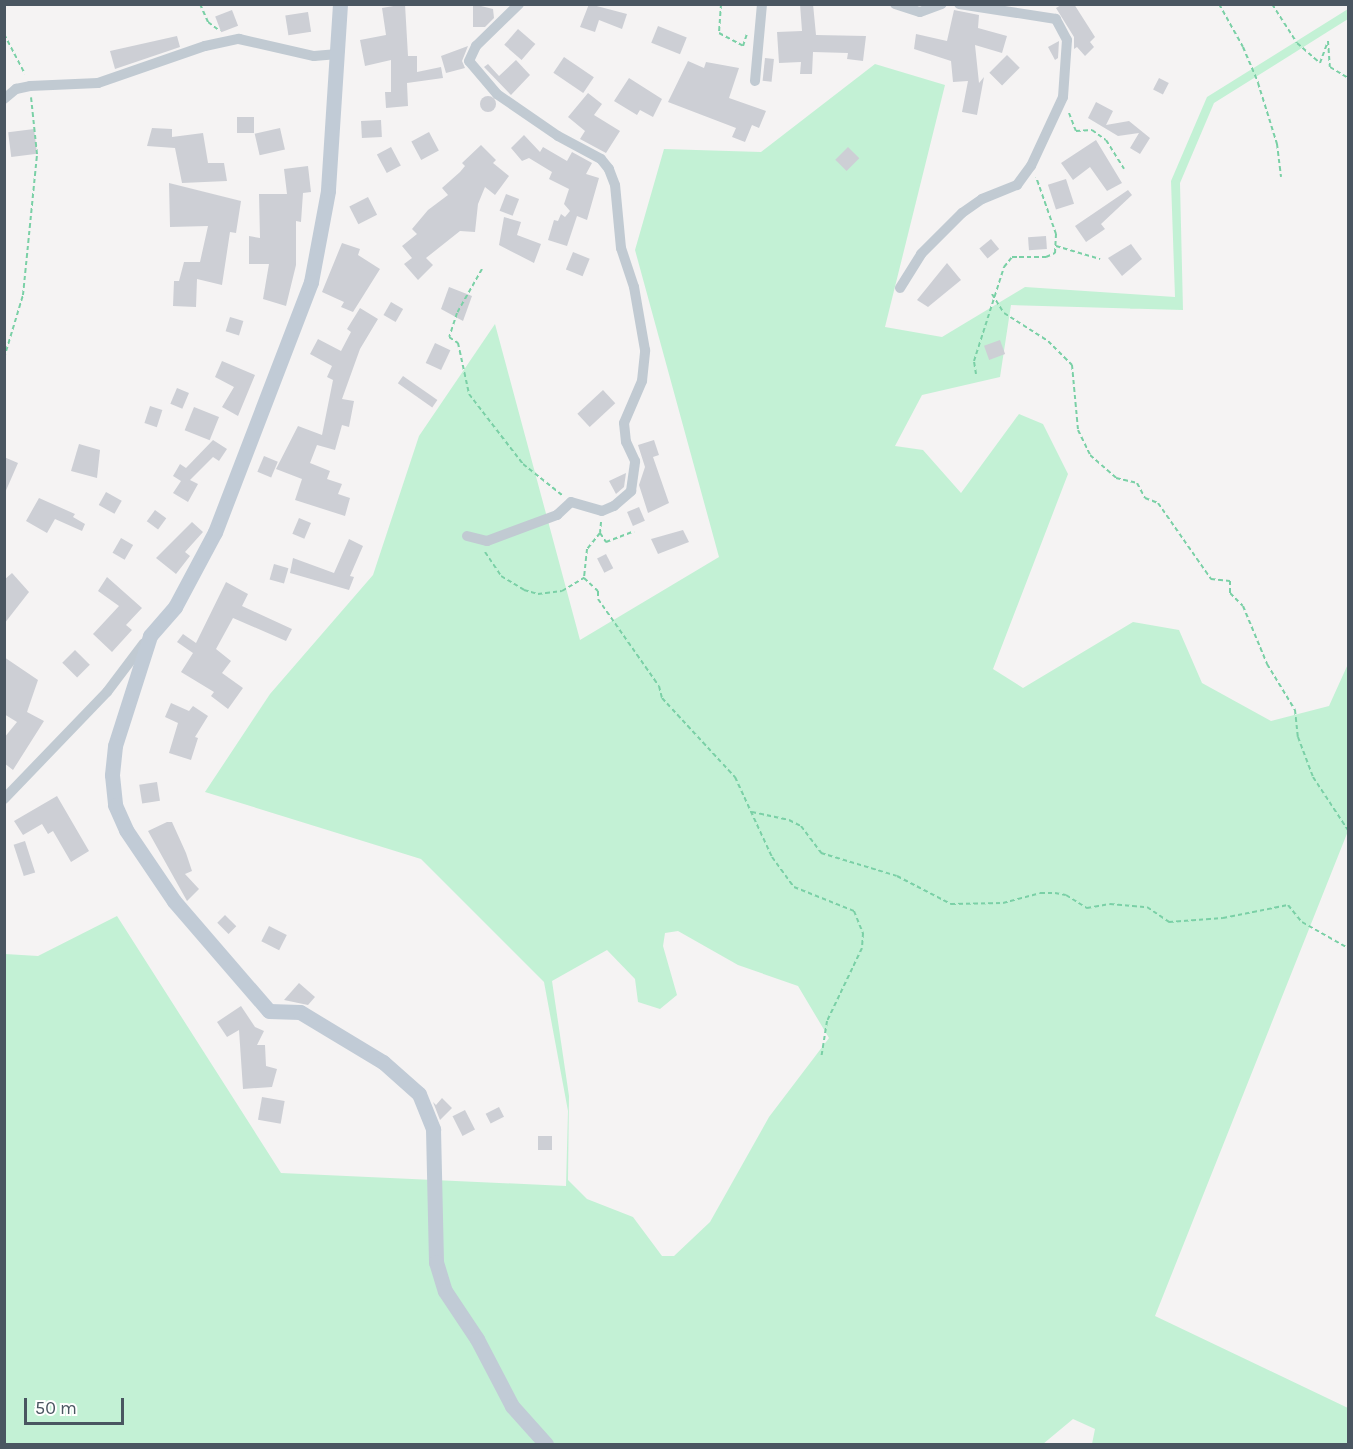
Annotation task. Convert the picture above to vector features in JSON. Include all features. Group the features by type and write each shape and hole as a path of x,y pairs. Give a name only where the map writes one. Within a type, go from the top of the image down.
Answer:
{"main road":[{"path":"340,4 339,54 328,191 311,282 215,532 175,607 150,636 113,766 115,805 126,830 174,901 269,1011 300,1012 383,1062 418,1094 434,1129 436,1262 445,1291 477,1339 512,1406 546,1444"}],"street":[{"path":"467,536 479,542 557,515 571,502 602,511 631,491 635,461 626,442 624,423 629,404 642,381 645,350 634,287 621,248 615,185 609,169 601,159 558,136 497,94 469,61 476,46 519,4"},
{"path":"755,81 762,26 762,4"},
{"path":"895,4 920,12 942,4"},
{"path":"900,288 921,254 962,213 982,199 1017,185 1031,166 1063,97 1067,40 1056,20 1048,15 959,4"},
{"path":"4,99 16,89 30,86 98,83 205,46 239,39 314,56 339,54"},
{"path":"4,799 107,692 150,636"}],"path":[{"path":"200,4 208,22 239,39"},
{"path":"721,4 719,33 726,40 743,46 751,28 762,26"},
{"path":"1219,4 1244,47 1258,83 1277,144 1281,177"},
{"path":"1272,4 1297,43 1320,63 1329,41 1330,67 1348,78"},
{"path":"4,34 30,86 36,166 23,295 4,358"},
{"path":"1063,97 1076,131 1099,133 1124,169"},
{"path":"976,374 974,361 992,294 1012,256 1046,257 1055,253 1051,218 1031,166"},
{"path":"1056,246 1100,259"},
{"path":"482,270 457,313 449,337 458,343 469,394 523,464 571,502"},
{"path":"992,294 1004,313 1048,341 1072,365 1076,419 1090,455 1116,478 1137,483 1145,498 1158,503 1211,579 1223,578 1230,581 1230,592 1243,606 1267,664 1295,710 1298,737 1313,777 1348,830"},
{"path":"602,511 600,533 587,549 585,578 598,591 598,598 659,686 662,698 735,777 772,857 794,887 854,911 863,933 855,970 827,1022 821,1058"},
{"path":"600,533 606,542 634,531"},
{"path":"479,542 501,576 524,590 538,594 562,591 585,578"},
{"path":"752,812 789,820 801,826 821,853 897,876 951,904 1003,903 1040,893 1056,893 1088,908 1110,904 1147,907 1169,922 1223,918 1288,905 1302,922 1348,948"}],"green space":[{"path":"1348,9 1348,19 1214,103 1180,183 1183,310 1011,305 1000,377 922,395 895,446 923,450 961,493 1019,414 1043,424 1068,474 993,669 1023,688 1133,622 1179,630 1202,683 1271,721 1329,706 1348,664 1348,831 1155,1316 1348,1408 1348,1444 1092,1444 1095,1429 1073,1419 1043,1444 5,1444 5,954 38,956 117,916 281,1173 566,1186 568,1111 544,982 421,859 205,792 270,694 373,575 419,436 495,324 580,640 719,557 635,250 664,149 761,152 875,64 945,85 885,327 942,337 1025,287 1175,297 1171,181 1207,97","holes":["678,931 738,965 798,986 829,1038 769,1117 710,1222 674,1256 662,1256 633,1217 587,1199 568,1180 569,1096 552,981 607,950 635,979 638,1002 660,1009 677,995 663,946 665,933"]}],"building":[{"path":"405,4 408,56 417,56 417,72 441,67 443,78 407,83 408,106 386,108 385,92 391,92 391,60 365,66 360,40 386,35 382,8"},
{"path":"473,4 493,9 494,18 485,27 473,27"},
{"path":"589,4 627,14 622,29 599,20 595,32 580,27"},
{"path":"800,4 813,4 816,35 866,36 863,61 847,59 848,53 813,52 812,74 800,74 801,62 779,63 777,32 802,31"},
{"path":"1063,4 1074,4 1095,37 1090,42 1094,47 1085,56 1077,47 1074,49 1074,37 1056,8"},
{"path":"232,10 238,26 221,32 215,16"},
{"path":"954,10 979,15 978,28 1007,36 1002,53 975,45 979,83 984,77 977,115 962,112 968,81 953,82 951,61 914,49 916,34 947,41"},
{"path":"308,12 311,32 288,35 285,16"},
{"path":"658,26 687,38 680,54 651,43"},
{"path":"518,29 535,44 522,60 504,45"},
{"path":"177,36 180,47 115,69 110,51"},
{"path":"1059,41 1058,58 1055,60 1048,47"},
{"path":"468,46 462,61 465,68 446,73 441,56"},
{"path":"1007,55 1020,68 1002,85 989,73"},
{"path":"564,57 594,77 583,93 553,73"},
{"path":"765,58 774,59 772,82 763,81"},
{"path":"516,60 530,75 511,95 484,67 488,64 499,76"},
{"path":"688,61 704,68 706,62 739,68 729,98 766,111 759,128 752,125 745,142 732,137 736,128 668,102"},
{"path":"629,78 662,99 653,117 640,110 637,115 614,101"},
{"path":"1159,78 1169,83 1163,95 1153,90"},
{"path":"588,93 602,104 594,115 620,131 606,153 580,139 585,131 568,117"},
{"path":"488,96 494,98 496,104 494,110 488,112 482,110 480,104 482,98"},
{"path":"1096,102 1113,111 1106,125 1129,121 1150,138 1140,154 1130,148 1139,133 1118,136 1088,118"},
{"path":"237,117 254,117 254,133 237,133"},
{"path":"381,120 382,137 362,138 361,121"},
{"path":"152,128 172,129 172,137 203,133 208,163 224,163 227,181 182,183 175,148 147,146"},
{"path":"280,128 285,149 260,155 255,134"},
{"path":"34,129 37,154 11,157 8,132"},
{"path":"429,132 439,151 421,160 411,141"},
{"path":"524,135 540,152 543,147 567,161 572,152 592,163 586,174 599,178 587,220 577,216 567,246 548,240 554,220 558,221 561,214 565,217 570,211 564,204 569,189 549,179 552,172 529,158 522,161 511,148"},
{"path":"1096,140 1122,183 1107,191 1090,167 1073,180 1061,163"},
{"path":"481,145 496,160 493,163 509,176 495,195 485,187 478,204 475,232 460,231 426,258 433,265 418,280 404,264 412,258 402,246 417,234 412,229 428,210 448,195 442,188 460,172 465,166 462,163"},
{"path":"391,147 401,166 387,173 377,155"},
{"path":"848,147 859,158 847,171 835,160"},
{"path":"308,166 311,192 303,193 301,222 296,221 296,265 286,306 263,299 269,264 249,264 249,236 260,238 259,194 287,194 284,169"},
{"path":"1066,179 1074,204 1056,210 1048,185"},
{"path":"169,183 241,201 236,233 230,232 222,285 197,279 196,307 173,306 174,281 179,281 184,262 200,262 208,226 170,227"},
{"path":"1128,190 1132,195 1101,224 1105,229 1086,242 1075,226"},
{"path":"506,194 519,199 513,216 500,211"},
{"path":"368,197 377,215 358,224 349,207"},
{"path":"504,217 521,222 517,235 541,244 534,263 499,245"},
{"path":"1046,236 1047,249 1029,250 1028,237"},
{"path":"991,239 999,249 988,259 979,248"},
{"path":"342,243 360,249 358,255 380,269 353,312 341,307 344,302 322,292"},
{"path":"1131,244 1142,259 1122,276 1108,258"},
{"path":"573,252 590,259 583,276 566,270"},
{"path":"947,263 961,280 928,307 917,300"},
{"path":"449,287 472,296 463,321 441,309"},
{"path":"391,302 403,309 396,322 384,315"},
{"path":"360,308 378,319 360,349 342,399 354,401 349,427 342,425 335,450 317,445 310,463 330,471 327,479 342,484 338,494 350,498 345,516 295,500 302,479 276,469 298,426 322,435 333,380 327,377 332,366 310,354 318,339 341,351 351,332 347,329"},
{"path":"230,317 243,321 239,335 226,331"},
{"path":"1000,340 1005,354 989,360 984,346"},
{"path":"435,343 450,350 441,370 426,363"},
{"path":"222,361 255,375 238,416 222,407 234,387 215,377"},
{"path":"403,376 437,400 432,407 398,383"},
{"path":"177,388 189,393 182,409 170,404"},
{"path":"603,390 615,403 590,427 577,414"},
{"path":"150,406 162,410 157,427 144,423"},
{"path":"194,407 219,417 210,440 185,430"},
{"path":"213,440 227,449 219,461 213,457 190,480 198,484 188,502 173,493 181,481 173,476 180,464 186,468"},
{"path":"654,440 659,455 653,457 669,503 648,513 639,485 645,467 638,445"},
{"path":"79,444 100,450 97,478 71,471"},
{"path":"264,456 278,462 271,478 257,472"},
{"path":"4,457 18,463 4,495"},
{"path":"626,473 624,487 616,494 609,481"},
{"path":"106,492 122,501 114,514 99,505"},
{"path":"39,498 75,514 73,517 85,524 82,531 55,519 47,533 26,521"},
{"path":"639,507 645,521 633,526 627,512"},
{"path":"155,510 166,518 158,530 147,521"},
{"path":"299,518 311,523 304,539 292,534"},
{"path":"192,522 203,532 185,552 190,556 176,574 156,558"},
{"path":"683,530 689,542 658,554 651,539"},
{"path":"121,538 133,545 125,560 112,553"},
{"path":"349,539 363,546 350,576 354,577 349,590 290,573 293,558 334,573"},
{"path":"606,554 613,568 604,573 597,559"},
{"path":"274,564 288,568 284,584 270,579"},
{"path":"12,573 29,592 4,624 4,580"},
{"path":"107,577 142,608 126,625 132,630 112,652 93,634 119,606 98,591"},
{"path":"226,582 248,594 242,606 292,629 286,641 233,618 216,649 231,661 222,673 243,688 228,709 211,696 214,692 181,672 193,653 177,642 183,634 196,643"},
{"path":"75,650 90,665 77,678 62,663"},
{"path":"4,657 38,680 27,712 44,721 13,770 4,763 4,738 17,722 4,714"},
{"path":"171,703 189,711 193,706 208,716 195,737 198,738 191,760 169,753 178,723 165,717"},
{"path":"157,782 160,801 142,804 139,785"},
{"path":"57,796 89,851 71,862 53,831 48,834 42,824 23,835 14,821"},
{"path":"172,822 186,853 192,871 185,874 199,889 187,901 148,831"},
{"path":"25,841 35,872 24,876 14,845"},
{"path":"225,915 236,926 229,934 217,923"},
{"path":"269,926 287,935 279,950 261,941"},
{"path":"299,983 315,997 308,1005 284,1000"},
{"path":"241,1006 255,1027 264,1031 257,1045 265,1045 266,1066 277,1069 272,1087 243,1089 239,1030 227,1037 217,1022"},
{"path":"262,1097 285,1101 281,1124 258,1120"},
{"path":"442,1098 452,1108 440,1120 433,1102 436,1105"},
{"path":"499,1107 504,1117 491,1124 486,1114"},
{"path":"465,1110 475,1130 463,1136 453,1116"},
{"path":"538,1136 552,1136 552,1150 538,1150"}]}
